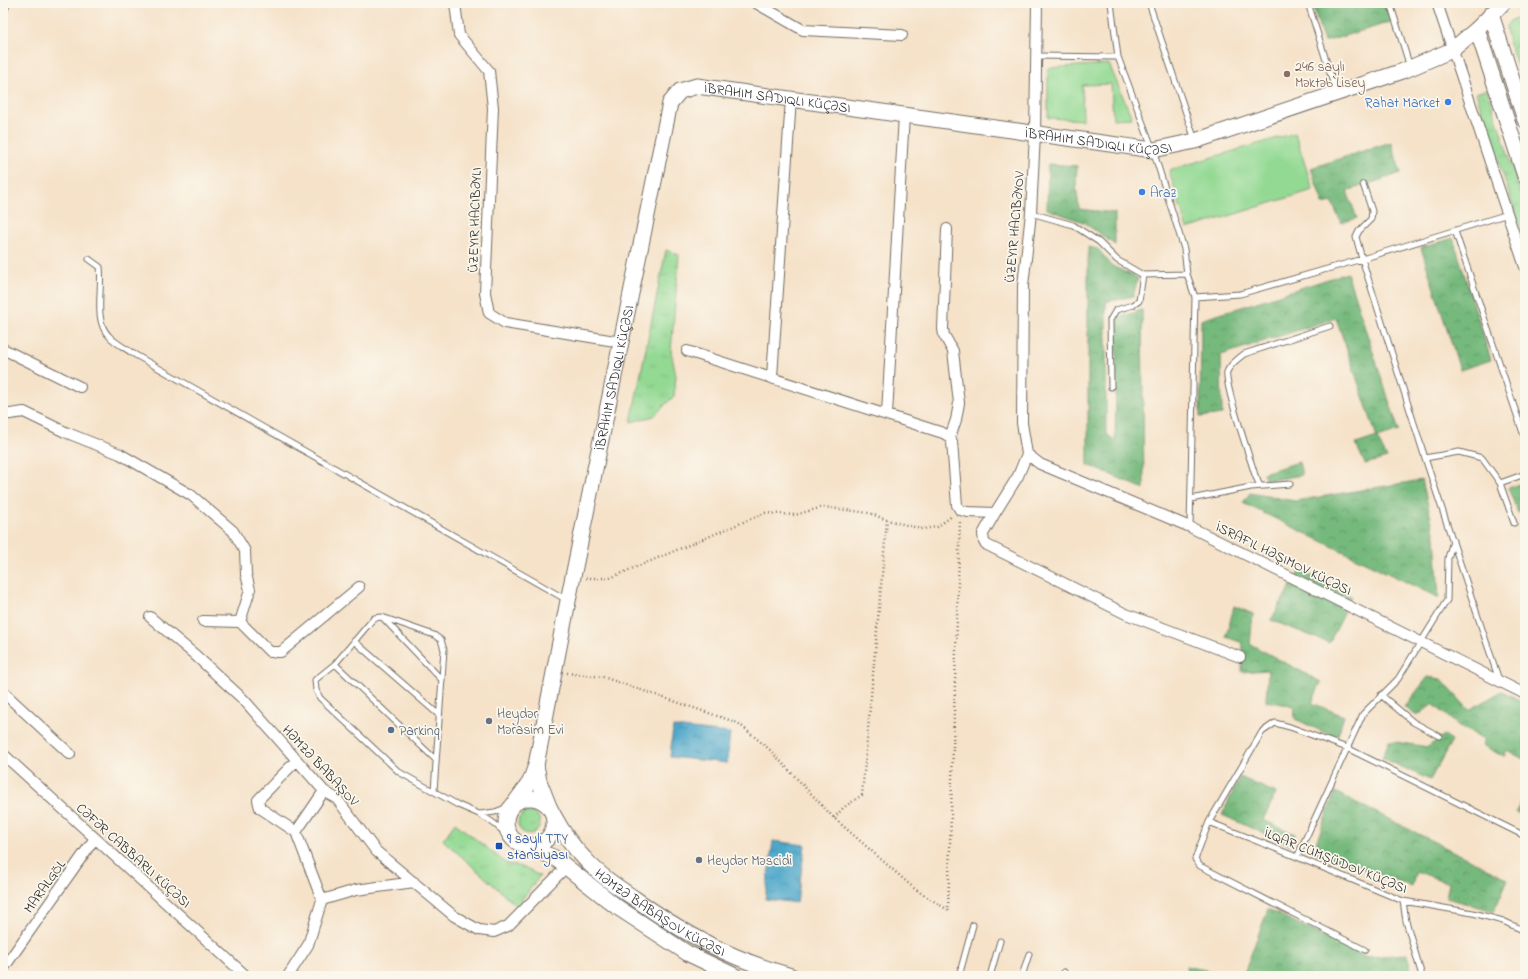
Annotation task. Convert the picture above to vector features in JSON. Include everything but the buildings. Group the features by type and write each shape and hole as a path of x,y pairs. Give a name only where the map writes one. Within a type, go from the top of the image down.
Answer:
{"street":[{"path":"3,8 5,3"},
{"path":"455,3 458,35 489,71 493,108 485,293 489,313 505,323 621,342"},
{"path":"756,3 803,30 902,35"},
{"path":"1037,3 1035,134 1031,213 1023,286 1022,423 1027,454 1018,476 983,534 984,542 987,546 1126,614 1240,657"},
{"path":"1437,3 1525,267"},
{"path":"735,976 687,953 617,908 567,866 555,858 519,842 510,834 506,822 510,810 530,782 536,765 572,578 670,103 680,91 698,86 1153,150 1195,141 1410,68 1452,50 1477,29 1503,3"},
{"path":"1491,14 1525,120"},
{"path":"1477,29 1525,176"},
{"path":"772,377 792,99"},
{"path":"887,414 904,115"},
{"path":"947,229 942,329 953,351 959,403 956,420 950,437 952,442 957,505 960,510 968,512 995,512"},
{"path":"3,349 80,387"},
{"path":"687,351 887,414 943,433 950,437"},
{"path":"3,415 24,412 65,432 120,454 191,495 227,526 233,532 245,551 246,574 250,590 240,622"},
{"name":"İSRAFIL HƏŞIMOV KÜÇƏSI","path":"1027,454 1040,464 1190,527 1525,694"},
{"path":"203,621 240,622 270,652 281,652 359,587"},
{"name":"HƏMZƏ BABAŞOV","path":"150,617 194,654 244,700 324,791 337,799 376,851 454,916 480,930 494,932 508,926 567,866"},
{"path":"3,692 70,754"},
{"path":"3,754 246,976"},
{"path":"288,976 308,945 322,900 296,832 260,808 258,800 297,760"},
{"name":"HƏMZƏ BABAŞOV KÜÇƏSI","path":"536,765 544,796 552,813 565,835 583,858 601,875 660,917 700,941 738,959 791,976"},
{"path":"296,832 324,791"},
{"path":"514,805 524,799 537,799 547,805 552,813 554,829 547,839 536,846 519,842"},
{"name":"MARALGÖL","path":"3,969 95,838"},
{"path":"322,900 356,890 414,882"}],"lane":[{"path":"1111,3 1118,58 1153,150 1184,249 1187,274 1195,297 1190,527"},
{"path":"1149,3 1195,141"},
{"path":"1308,3 1336,93"},
{"path":"1390,3 1410,68"},
{"path":"1036,56 1118,58"},
{"path":"1363,184 1372,211 1371,219 1359,230 1356,237 1362,259 1425,458 1499,680"},
{"path":"1031,213 1073,225 1099,242 1117,260 1143,275 1187,274"},
{"path":"1195,297 1240,294 1362,259 1508,214"},
{"path":"1455,231 1525,438"},
{"path":"89,258 100,268 101,323 108,336 126,348 568,601"},
{"path":"1111,387 1110,320 1116,310 1133,305 1139,301 1143,275"},
{"path":"1260,486 1255,476 1228,388 1227,372 1233,363 1244,354 1330,326"},
{"path":"1425,458 1459,452 1482,458 1500,483 1514,523"},
{"path":"1500,483 1525,474"},
{"path":"1191,499 1260,486 1290,484"},
{"path":"1297,856 1363,714 1398,679 1420,641 1447,600 1448,558 1453,541"},
{"path":"382,617 442,680"},
{"path":"434,791 444,650 441,640 434,635 382,617 374,618 335,664 315,680 316,690 320,698 399,772 458,805 479,814 519,842"},
{"path":"354,641 439,715"},
{"path":"335,664 436,760"},
{"path":"1381,695 1413,722 1439,736"},
{"path":"1365,950 1200,866 1195,859 1209,822 1262,732 1275,723 1347,748 1525,836"},
{"path":"479,814 495,812 514,805"},
{"name":"İLQAR CÜMŞÜDOV KÜÇƏSI","path":"1209,822 1297,856 1402,901 1473,913 1502,921 1525,931"},
{"path":"1402,901 1406,921 1422,976"},
{"path":"959,976 973,925"},
{"path":"990,976 1000,941"},
{"path":"1022,976 1029,954"}],"path":[{"path":"572,578 610,578 765,513 795,515 823,507 869,513 887,520 922,529 937,527 960,510"},
{"path":"554,672 604,677 738,723 769,749 834,818 916,890 948,910 960,510"},
{"path":"834,818 843,808 862,795 887,520"}],"green space":[{"path":"1312,3 1385,3 1391,22 1324,42"},
{"path":"1515,18 1521,19 1525,23 1525,91 1507,35 1506,26"},
{"path":"1109,64 1132,118 1113,119 1111,84 1082,85 1083,120 1048,118 1048,68"},
{"path":"1487,89 1525,207 1525,242 1476,93"},
{"path":"1295,133 1313,190 1187,229 1169,170"},
{"path":"1391,142 1401,173 1347,191 1357,218 1341,223 1332,202 1323,204 1311,168"},
{"path":"1048,164 1077,166 1076,185 1079,209 1115,213 1115,245 1083,222 1047,209"},
{"path":"1453,238 1491,360 1460,370 1421,248"},
{"path":"1088,247 1098,249 1112,266 1138,278 1133,296 1106,302 1106,433 1115,441 1117,318 1142,310 1144,489 1088,465"},
{"path":"666,250 679,255 671,351 676,376 674,396 654,416 631,422"},
{"path":"1347,273 1399,431 1377,438 1387,458 1365,464 1356,444 1377,437 1336,318 1221,355 1222,414 1200,417 1201,320"},
{"path":"1299,462 1302,475 1266,481 1263,473"},
{"path":"1422,480 1435,536 1439,598 1243,503 1250,493 1295,501"},
{"path":"1525,482 1525,510 1518,513 1508,488"},
{"path":"1300,570 1351,596 1329,643 1271,620"},
{"path":"1234,606 1253,614 1250,644 1321,682 1312,703 1344,716 1337,738 1295,719 1294,706 1266,701 1268,670 1242,672 1243,643 1226,637"},
{"path":"1428,677 1441,679 1469,710 1502,691 1525,703 1525,760 1507,750 1504,757 1482,745 1484,739 1459,726 1433,704 1417,716 1404,707"},
{"path":"1444,735 1452,740 1430,780 1382,758 1389,741 1428,747"},
{"path":"1240,777 1276,793 1263,820 1295,834 1290,845 1222,815"},
{"path":"1335,792 1508,879 1494,911 1446,898 1449,883 1416,871 1412,886 1313,851"},
{"path":"1525,793 1525,816 1516,812"},
{"path":"529,812 537,815 540,823 537,831 529,834 521,831 518,823 521,815"},
{"path":"455,823 506,863 522,867 540,876 517,906 443,840"},
{"path":"1268,909 1367,957 1407,954 1412,976 1243,976"},
{"path":"1186,966 1233,976 1187,976"}],"water":[{"path":"673,727 730,733 727,763 670,757"},
{"path":"773,841 805,845 797,903 765,899"}],"place":[{"name":"246 saylı Məktəb Lisey","path":"1287,74"},
{"name":"Rahat Market","path":"1448,102"},
{"name":"Araz","path":"1142,192"},
{"name":"Heydər Mərasim Evi","path":"489,721"},
{"name":"Parkinq","path":"391,730"},
{"name":"9 saylı TTY stansiyası","path":"499,846"},
{"name":"Heydər Məscidi","path":"699,860"}]}
